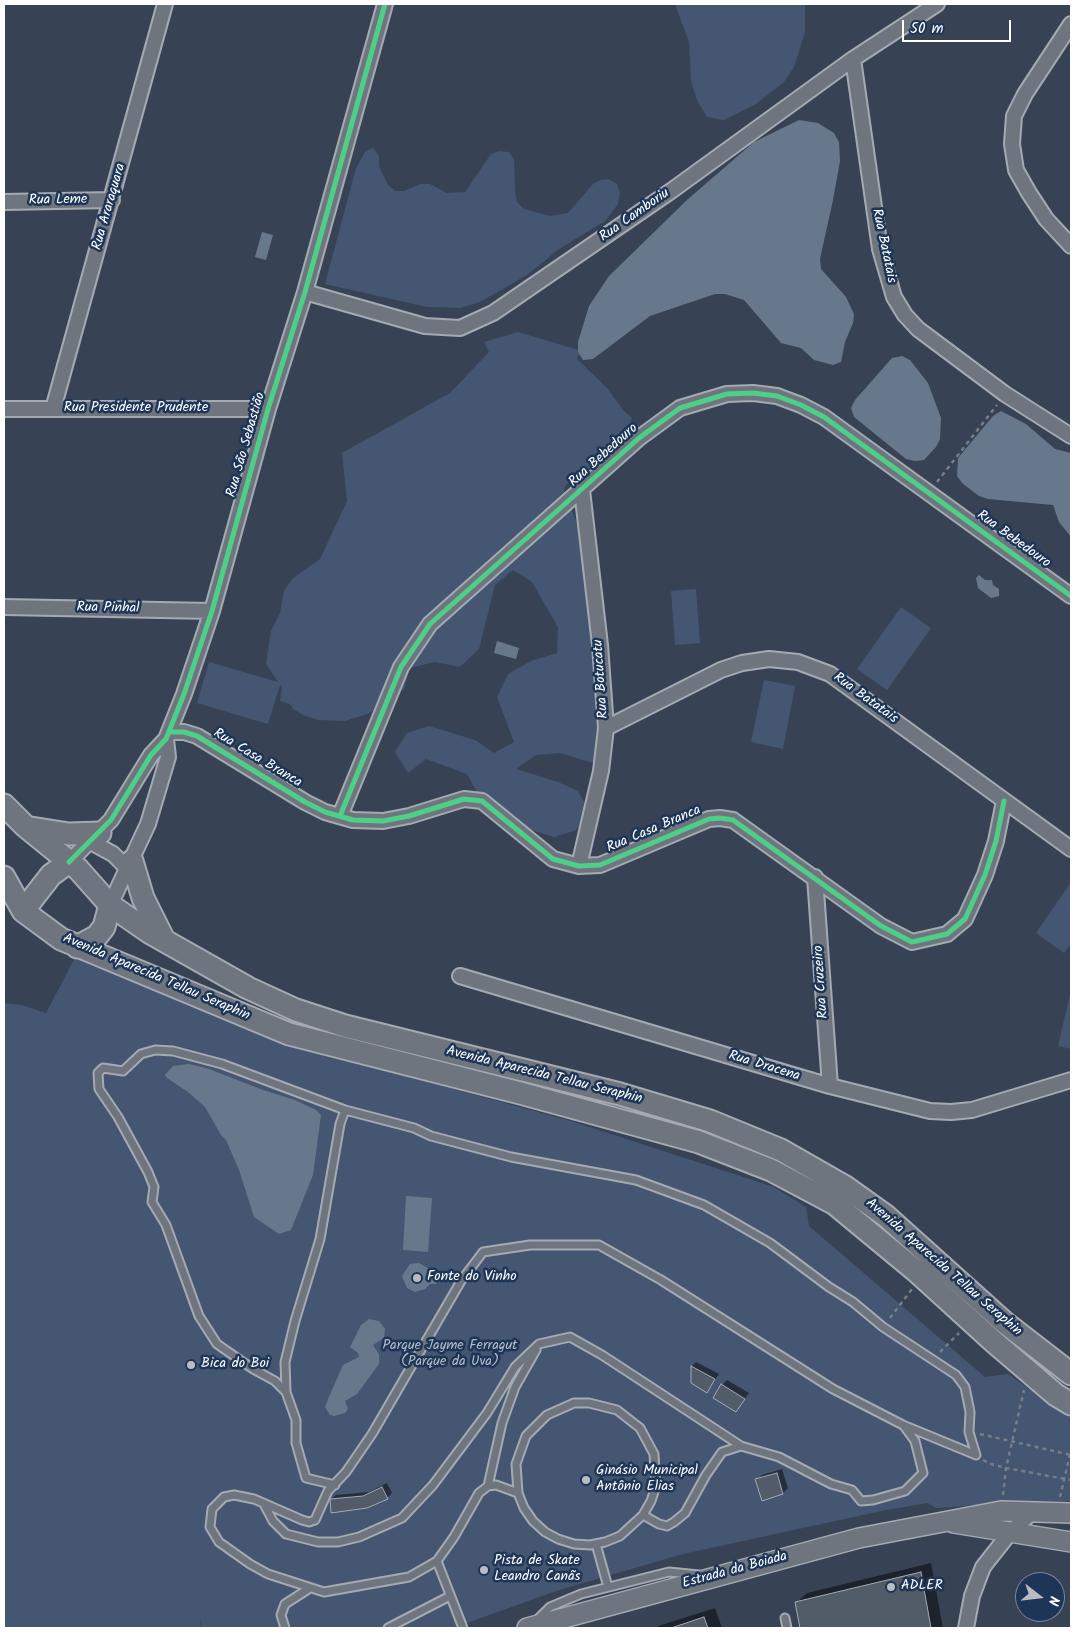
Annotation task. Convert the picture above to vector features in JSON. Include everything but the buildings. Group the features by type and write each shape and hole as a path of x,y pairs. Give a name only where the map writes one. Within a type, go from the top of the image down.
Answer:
{"main road":[{"name":"Avenida Aparecida Tellau Seraphin","path":"4,805 25,826 70,862 110,905 164,940 248,988 296,1010 345,1026 620,1094 710,1121 781,1150 844,1186 886,1216 1004,1322 1071,1374"},
{"path":"25,826 47,832 96,838"},
{"path":"23,910 51,875 70,862"},
{"path":"130,865 143,898 164,940"},
{"name":"Avenida Aparecida Tellau Seraphin","path":"4,877 23,910 61,939 289,1034 520,1092 699,1142 771,1170 835,1204 922,1276 1056,1395 1071,1404"},
{"path":"77,947 96,936 104,927 110,905"},
{"name":"Estrada da Boiada","path":"528,1628 859,1538 1001,1511 1064,1512"},
{"path":"945,1522 1009,1534 1071,1542"}],"street":[{"name":"Rua Araraquara","path":"53,409 165,4"},
{"name":"Rua São Sebastião","path":"70,862 96,838 117,811 151,755 167,736 184,694 212,611 268,409 305,292 385,4"},
{"name":"Rua Camboriu","path":"305,292 425,326 460,328 493,313 671,191 853,59 937,4"},
{"path":"1071,24 1024,94 1014,116 1012,144 1016,170 1029,193 1046,219 1071,246"},
{"name":"Rua Batatais","path":"853,59 880,249 894,297 905,315 918,329 1005,394 1071,436"},
{"name":"Rua Leme","path":"4,202 112,200"},
{"name":"Rua Bebedouro","path":"340,816 401,667 430,624 639,438 680,408 727,394 753,393 777,396 824,416 1071,596"},
{"name":"Rua Presidente Prudente","path":"4,409 268,409"},
{"name":"Rua Botucatu","path":"579,866 601,771 606,728 598,626 582,490"},
{"name":"Rua Pinhal","path":"4,607 212,611"},
{"name":"Rua Batatais","path":"606,728 721,670 742,663 769,659 798,662 830,674 1071,848"},
{"name":"Rua Casa Branca","path":"167,736 184,732 197,736 305,802 353,820 383,821 409,816 464,799 482,801 554,859 579,866 600,865 709,819 733,820 896,936 912,942 947,934 965,919 974,903 996,841 1004,801"},
{"path":"110,905 148,824 168,757 167,736"},
{"path":"96,838 113,854 130,865"},
{"name":"Rua Cruzeiro","path":"815,877 830,1086"},
{"name":"Rua Dracena","path":"460,976 830,1086 930,1111 972,1110 1071,1080"},
{"path":"966,1628 972,1596 983,1567 1009,1534 1034,1511"}],"lane":[{"path":"286,1392 275,1380 253,1369 217,1344 199,1316 166,1225 152,1202 154,1187 148,1172 118,1117 99,1089 98,1073 103,1068 123,1071 141,1054 155,1050 173,1051 222,1064 345,1110 511,1158 599,1172 663,1188 704,1205 770,1243 853,1302 883,1327 956,1374 965,1388 970,1412 969,1432 976,1455"},
{"path":"335,1485 306,1478 296,1443 296,1420 286,1392 285,1362 295,1321 320,1238 340,1124 345,1110"},
{"path":"518,1493 496,1485 488,1486 479,1494 454,1537 437,1560 409,1577 324,1592 268,1574 227,1549 214,1535 210,1527 212,1509 224,1497 234,1495 244,1496 309,1522 315,1520 328,1491 335,1485 372,1434 461,1281 483,1252 530,1245 599,1245 661,1280 833,1389 903,1425 976,1455"},
{"path":"265,1506 273,1521 286,1534 318,1542 338,1542 359,1537 402,1518 433,1485 487,1412 515,1367 539,1344 570,1337 741,1446 779,1457 831,1484 852,1490 861,1501 873,1500 905,1491 923,1473 915,1441 903,1425"},
{"path":"488,1486 502,1423 512,1394 539,1344"},
{"path":"574,1404 604,1405 630,1418 645,1434 654,1454 656,1486 644,1515 620,1536 596,1544 574,1544 545,1532 524,1508 518,1493 516,1478 518,1456 526,1436 535,1424 553,1411 574,1404"},
{"path":"644,1515 659,1524 667,1526 674,1522 685,1513 706,1475 722,1452 741,1446"},
{"path":"596,1544 608,1587"},
{"path":"437,1560 463,1628"},
{"path":"528,1628 550,1607 581,1594 669,1572 714,1577"},
{"path":"285,1628 281,1616 285,1604 310,1588"},
{"path":"388,1628 450,1596"},
{"path":"785,1618 787,1628"}],"path":[{"path":"929,493 1005,394"},
{"path":"883,1327 922,1276"},
{"path":"932,1360 971,1321"},
{"path":"1001,1511 1006,1468 1028,1371"},
{"path":"969,1432 1071,1455"},
{"path":"1064,1512 1064,1479 1071,1450"},
{"path":"976,1455 991,1464 1006,1468 1071,1480"}],"green space":[{"path":"675,4 805,4 805,32 794,67 784,82 756,104 724,120 707,117 697,100 691,81 689,42"},
{"path":"373,148 379,156 379,166 388,185 395,191 404,191 421,184 430,184 447,193 465,192 491,154 499,151 509,152 514,160 517,202 524,209 550,216 568,213 593,184 600,180 609,179 617,184 620,193 618,204 605,221 559,249 527,275 480,302 460,308 427,307 325,284 356,168 365,152"},
{"path":"518,332 589,353 578,355 577,359 607,388 623,410 632,418 623,445 593,473 592,468 580,471 565,486 564,491 580,531 595,645 599,727 606,752 609,753 593,763 560,753 536,755 516,769 558,782 578,791 589,811 576,830 554,837 512,824 478,794 467,774 426,759 408,773 395,752 407,733 429,726 475,740 494,753 514,742 497,697 508,674 531,661 557,653 558,627 532,582 513,570 495,585 479,649 460,667 435,662 410,668 404,689 386,704 367,714 345,721 319,720 305,716 293,709 290,704 280,701 282,688 280,685 268,724 197,703 209,662 278,682 266,664 271,631 280,613 284,591 292,579 320,559 347,501 342,453 450,393 489,352 484,342"},
{"path":"696,589 700,643 675,645 671,591"},
{"path":"901,607 931,628 887,690 857,669"},
{"path":"764,680 795,686 783,749 751,742"},
{"path":"1071,882 1071,944 1064,953 1036,933"},
{"name":"Parque Jayme Ferragut (Parque da Uva)","path":"78,952 306,1049 571,1121 774,1187 806,1207 809,1226 985,1377 1008,1374 1045,1400 1071,1414 1071,1501 1038,1501 936,1508 928,1503 886,1510 683,1554 559,1590 453,1628 202,1628 200,1618 201,1628 4,1628 4,1003 22,1005 46,1013"},
{"path":"1071,990 1071,1049 1058,1046"}],"shaded area":[{"path":"799,120 818,123 834,133 839,142 840,161 820,259 821,269 846,297 854,314 841,362 833,365 814,360 801,348 781,343 744,300 725,294 715,294 650,316 593,359 583,360 578,352 578,342 589,306 609,276 688,199 754,142"},
{"path":"262,232 273,235 266,260 255,257"},
{"path":"902,356 910,360 928,383 941,418 940,439 936,447 924,460 906,459 854,417 851,408 855,400 892,358"},
{"path":"1001,411 1026,424 1055,449 1071,453 1071,537 1059,522 1053,505 988,499 979,496 963,484 957,476 958,458 993,416"},
{"path":"979,575 985,580 992,580 993,585 999,589 999,596 991,598 978,588 976,578"},
{"path":"497,641 519,648 516,659 494,653"},
{"path":"189,1064 209,1069 295,1100 316,1110 321,1115 313,1175 291,1230 279,1234 254,1217 239,1170 226,1140 221,1135 205,1107 165,1075 173,1066"},
{"path":"406,1196 432,1198 428,1252 403,1250"},
{"name":"Fonte do Vinho","path":"419,1263 429,1269 438,1270 440,1277 436,1284 430,1284 425,1289 415,1292 407,1288 402,1276 410,1264"},
{"path":"369,1319 379,1321 385,1329 384,1338 373,1345 379,1354 379,1364 357,1394 345,1401 348,1409 345,1413 334,1416 330,1415 325,1407 328,1399 343,1365 359,1357 358,1353 350,1347 361,1325"}],"cycle path":[{"path":"69,862 111,820 151,755 166,739 184,694 212,611 268,409 305,292 385,4"},
{"path":"340,816 401,667 430,624 639,438 680,408 727,394 753,393 777,396 801,405 824,417 1071,596"},
{"path":"169,732 184,732 197,736 305,802 325,812 353,820 383,821 409,816 464,799 482,801 553,859 579,866 600,865 709,819 733,820 881,926 912,942 947,934 965,919 985,875 996,841 1004,801"}],"place":[{"name":"Fonte do Vinho","path":"417,1278"},
{"name":"Bica do Boi","path":"191,1365"},
{"name":"Ginásio Municipal Antônio Elias","path":"586,1480"},
{"name":"Pista de Skate Leandro Canãs","path":"484,1570"},
{"name":"ADLER","path":"891,1587"}]}
